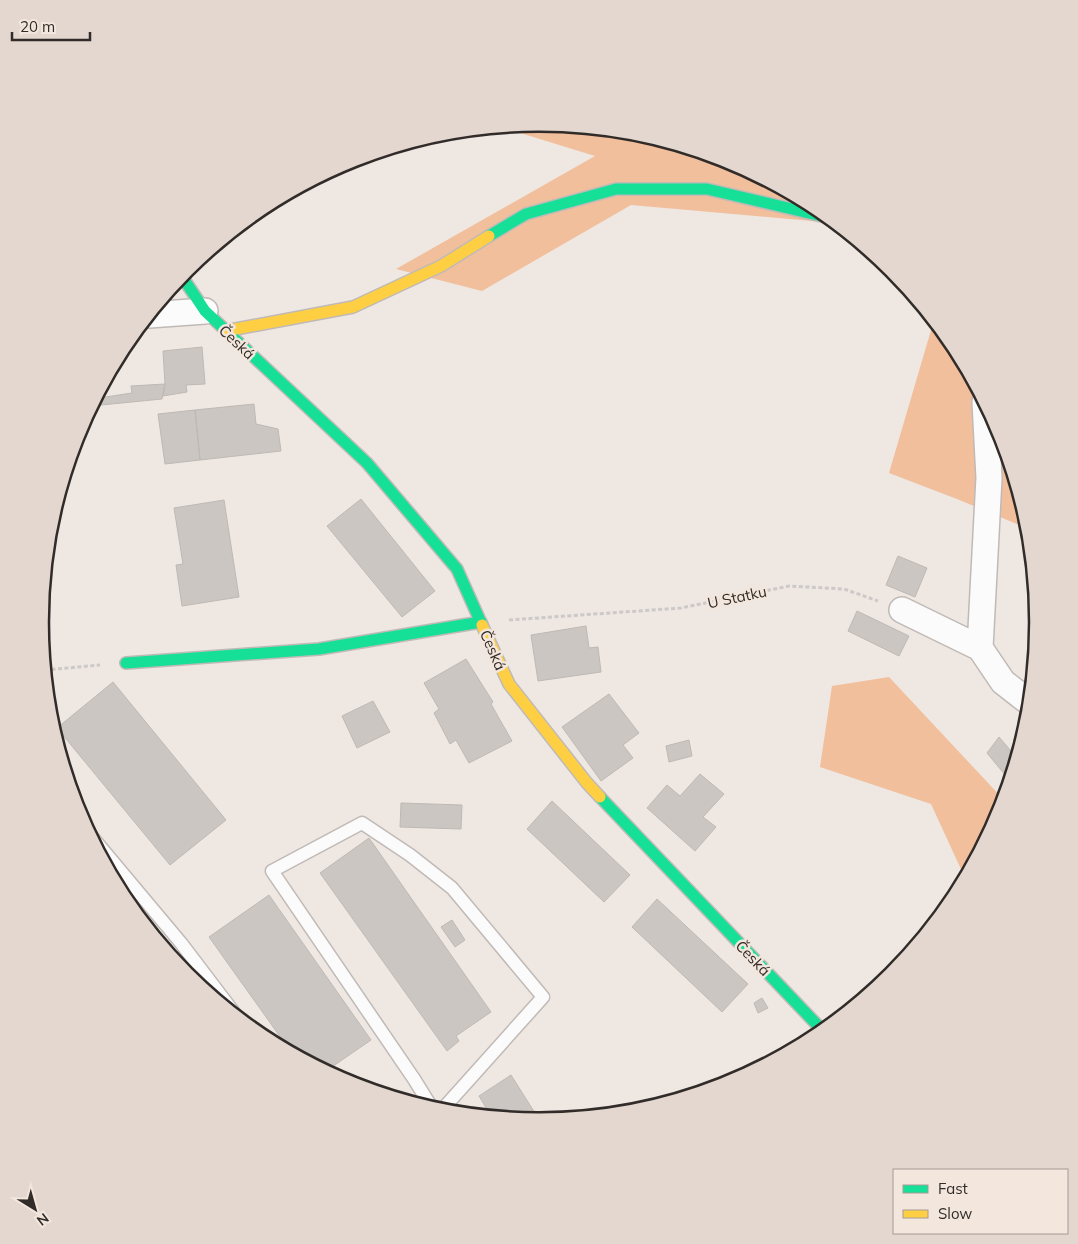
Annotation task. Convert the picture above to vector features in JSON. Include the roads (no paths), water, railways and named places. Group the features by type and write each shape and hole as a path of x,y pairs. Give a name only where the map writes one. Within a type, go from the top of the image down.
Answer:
{"street":[{"path":"225,331 353,307 441,266 526,214 616,189 707,189 810,213"},
{"name":"Česká","path":"186,282 205,311 225,331 367,463 457,569 509,684 587,783 818,1025"},
{"path":"158,314 205,311"},
{"path":"980,648 989,478 985,419"},
{"path":"902,610 980,648 1003,682 1023,698"},
{"path":"126,663 319,649 481,622"}],"lane":[{"path":"427,1099 272,871 362,823 452,888 543,996 447,1104"},
{"path":"108,856 181,943 220,994"}]}
